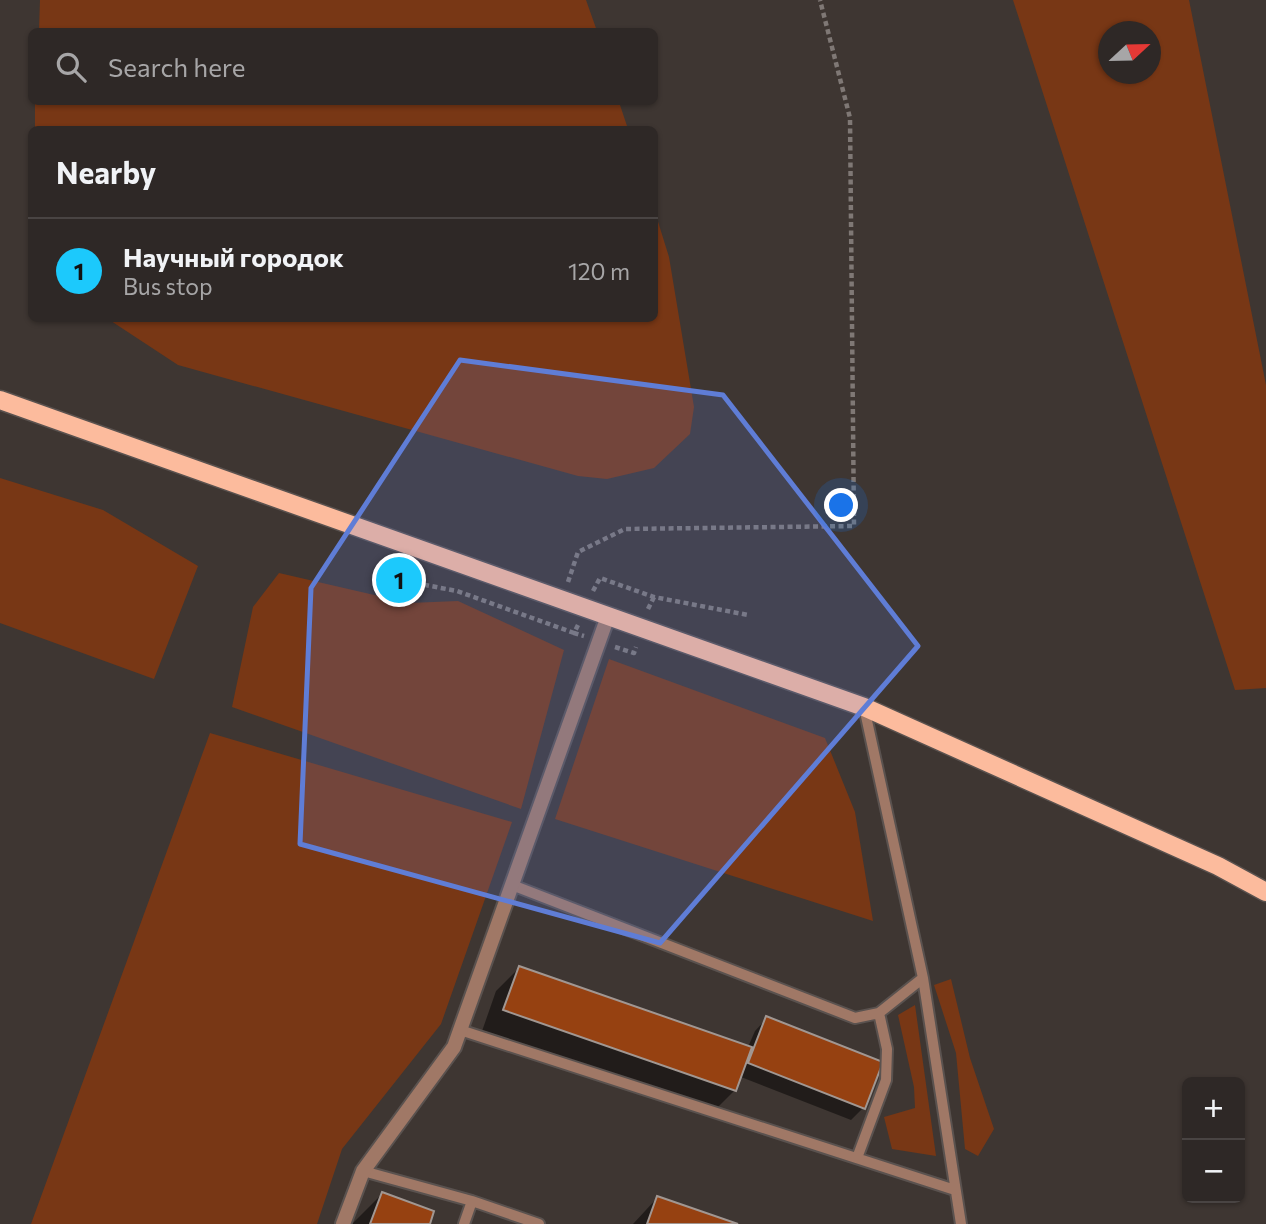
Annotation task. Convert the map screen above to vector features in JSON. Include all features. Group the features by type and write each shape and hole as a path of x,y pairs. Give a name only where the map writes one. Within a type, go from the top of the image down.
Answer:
{"main road":[{"path":"0,400 864,707 1218,866 1266,892"}],"street":[{"path":"343,1224 363,1171 454,1047 608,616"}],"lane":[{"path":"864,707 923,978 961,1224"},
{"path":"512,886 855,1018 879,1013 923,978"},
{"path":"857,1158 886,1080 887,1049 879,1013"},
{"path":"460,1030 955,1190"},
{"path":"363,1171 472,1200 539,1224"},
{"path":"464,1224 472,1200"}],"path":[{"path":"563,599 578,552 625,529 854,526 850,118 820,0"},
{"path":"600,578 654,597 748,615"},
{"path":"399,580 457,591 574,633"}],"highlighted area":[{"path":"460,360 723,395 918,646 660,943 300,844 311,588"}],"shaded area":[{"path":"40,0 586,0 596,28 39,28"},
{"path":"1013,0 1189,0 1266,385 1266,688 1235,690"},
{"path":"35,105 620,105 627,126 35,126"},
{"path":"658,222 669,257 694,407 690,434 654,468 607,479 578,476 178,365 113,322 658,322"},
{"path":"0,478 103,510 198,566 154,679 0,623"},
{"path":"279,573 409,603 458,601 564,650 521,809 232,707 253,607"},
{"path":"609,659 825,738 855,812 873,921 555,819"},
{"path":"210,733 512,822 441,1024 342,1149 317,1224 31,1224"},
{"path":"951,979 970,1058 994,1129 978,1156 965,1149 956,1053 934,985"},
{"path":"915,1005 936,1156 892,1149 884,1117 915,1108 914,1087 898,1015"}],"building":[{"path":"519,966 752,1047 736,1091 503,1010"},
{"path":"766,1016 883,1062 865,1109 748,1063"},
{"path":"382,1192 434,1211 430,1224 370,1224"},
{"path":"657,1196 738,1224 647,1224"}],"place":[{"name":"Научный городок","path":"399,580"}]}
